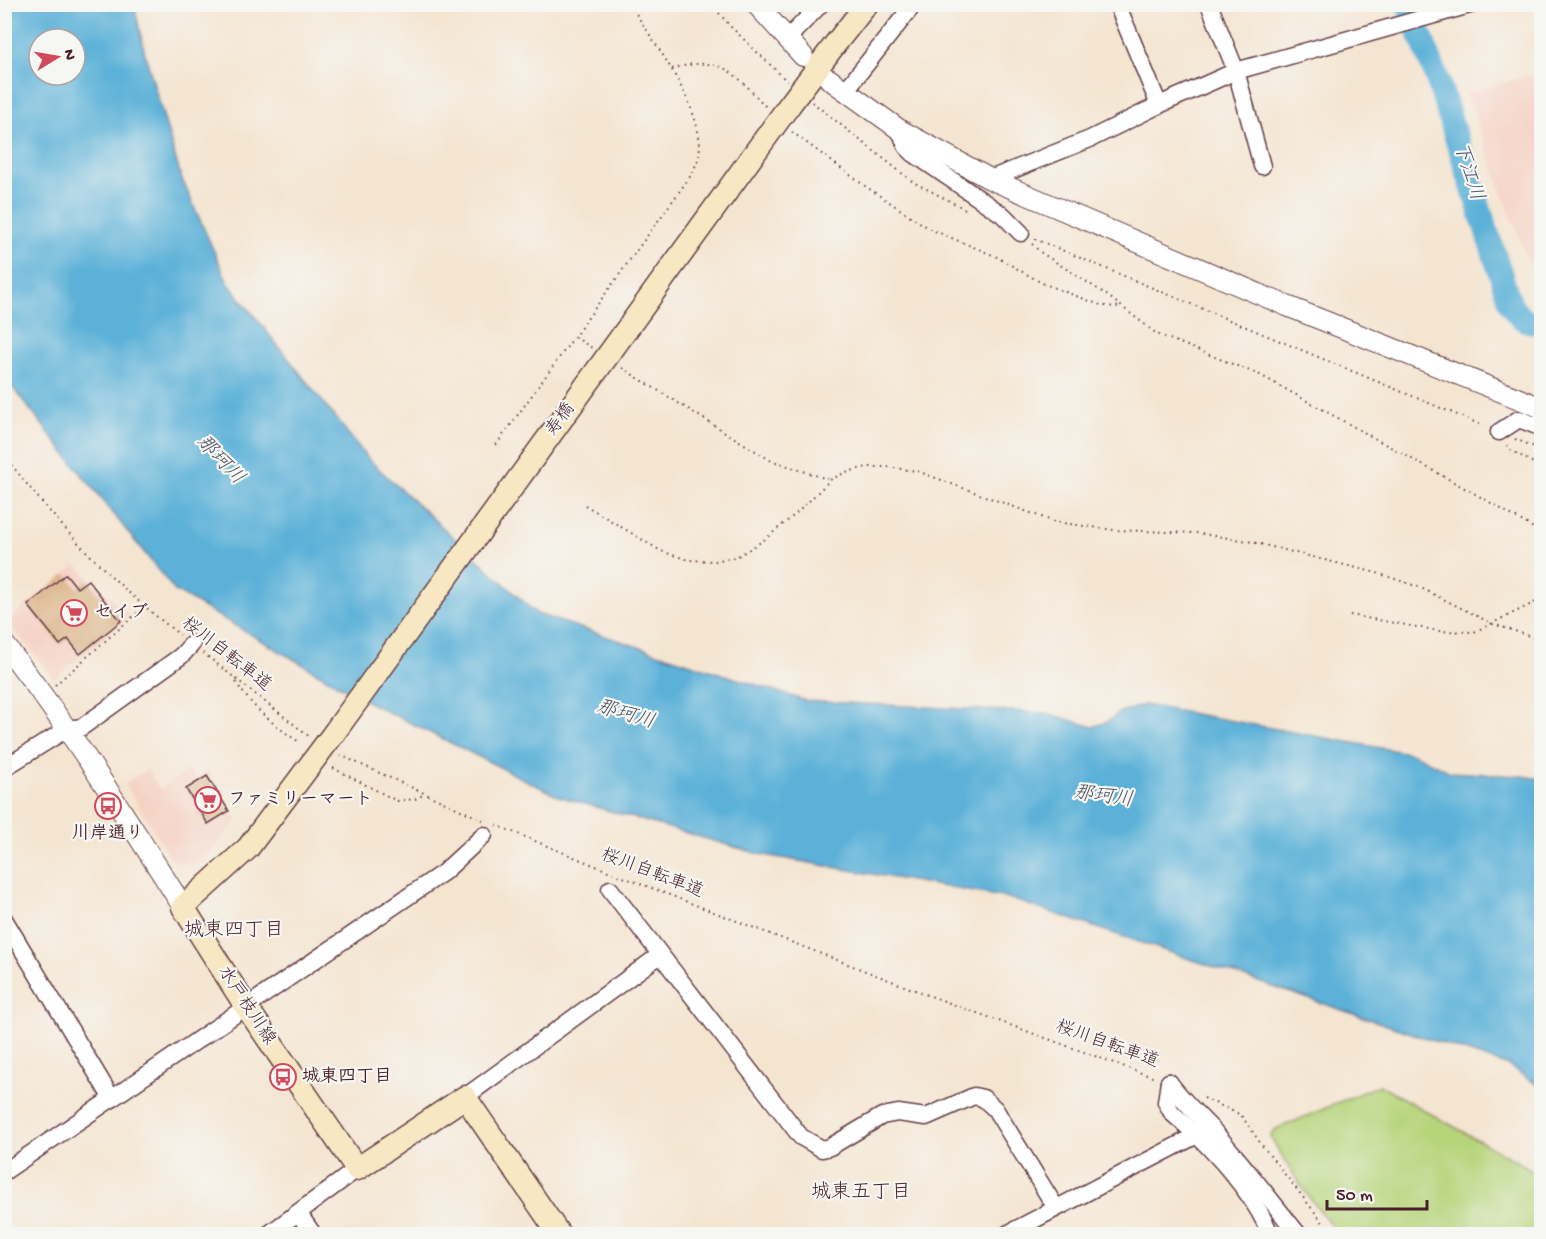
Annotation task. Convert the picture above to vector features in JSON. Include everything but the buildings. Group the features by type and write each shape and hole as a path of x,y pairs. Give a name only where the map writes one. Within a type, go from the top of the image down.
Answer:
{"main road":[{"path":"785,102 867,4"},
{"name":"寿橋","path":"329,740 785,102"},
{"path":"183,907 248,848 329,740"},
{"name":"水戸枝川線","path":"183,907 247,1008 357,1169"},
{"path":"357,1169 465,1097 559,1234"}],"street":[{"path":"756,4 804,56"},
{"path":"787,39 821,4"},
{"path":"845,91 914,4"},
{"path":"1117,4 1159,105"},
{"path":"1209,4 1236,71 1262,166"},
{"path":"990,179 1090,138 1236,71 1473,4"},
{"path":"829,79 900,130 990,179 1320,319 1542,408"},
{"path":"900,130 906,146 914,154 1003,215 1021,233"},
{"path":"1499,432 1519,419 1542,428"},
{"path":"4,644 43,694 116,800 183,907"},
{"path":"4,768 67,729 82,727 172,663 192,644"},
{"path":"4,1172 444,873 484,835"},
{"path":"610,889 801,1137 822,1149 830,1147 882,1116 898,1113 926,1118 975,1096 983,1098 995,1109 1056,1208"},
{"path":"4,919 112,1099"},
{"path":"465,1097 660,955"},
{"path":"1169,1082 1166,1102 1172,1113 1222,1161 1266,1222 1270,1234"},
{"path":"1169,1082 1183,1101 1215,1132 1247,1169 1298,1234"},
{"path":"1007,1234 1197,1135"},
{"path":"269,1234 357,1169"},
{"path":"299,1214 313,1234"}],"path":[{"path":"496,445 692,174 699,157 698,130 692,112 672,69 630,4"},
{"path":"711,4 730,26 785,102"},
{"path":"672,69 688,64 706,63 723,66 739,79 785,102 913,182 972,213"},
{"path":"792,132 865,186 930,229 995,256 1042,283 1103,306 1122,307"},
{"path":"1021,233 1040,252 1122,307 1157,334 1260,375 1542,533"},
{"path":"1021,233 1542,450"},
{"path":"574,337 594,349"},
{"path":"623,368 770,460 830,480"},
{"path":"1499,432 1509,448 1542,468"},
{"name":"桜川自転車道","path":"4,455 49,513 106,573 144,608 313,739 329,740 334,752 424,794 615,874 847,964 1169,1082"},
{"path":"585,505 662,551 688,560 715,561 738,556 764,540 798,512 830,480 846,472 867,467 917,471 1055,522 1114,530 1196,533 1248,541 1377,573 1419,587 1493,624 1542,640"},
{"path":"1350,615 1440,631 1474,632 1542,599"},
{"path":"43,694 144,608"},
{"path":"234,679 246,698 272,723 299,742"},
{"path":"333,768 397,801 415,799 424,794"},
{"path":"1196,1094 1241,1115 1332,1234"}],"shaded area":[{"path":"1541,72 1542,286 1537,287 1466,93"},
{"path":"76,565 129,616 54,679 7,621"},
{"path":"147,769 160,789 189,769 195,779 208,771 238,820 202,861 195,864 174,861 168,855 125,784"}],"green space":[{"path":"1379,1085 1541,1175 1541,1234 1338,1234 1303,1189 1270,1137 1274,1130"}],"water":[{"name":"那珂川","path":"4,5 134,5 145,54 181,177 228,283 369,460 537,614 806,701 1047,713 1093,727 1109,721 1120,712 1145,705 1414,754 1450,772 1541,779 1541,1087 1509,1066 1008,898 759,854 558,796 370,703 175,591 5,378"}],"waterway":[{"name":"下江川","path":"1408,4 1436,75 1510,303 1523,319 1542,323"}],"place":[{"name":"セイブ","path":"74,613"},
{"name":"ファミリーマート","path":"208,800"},
{"name":"川岸通り","path":"108,806"},
{"name":"城東四丁目","path":"283,1077"}],"district":[{"name":"城東四丁目","path":"234,931"},
{"name":"城東五丁目","path":"861,1193"}]}
